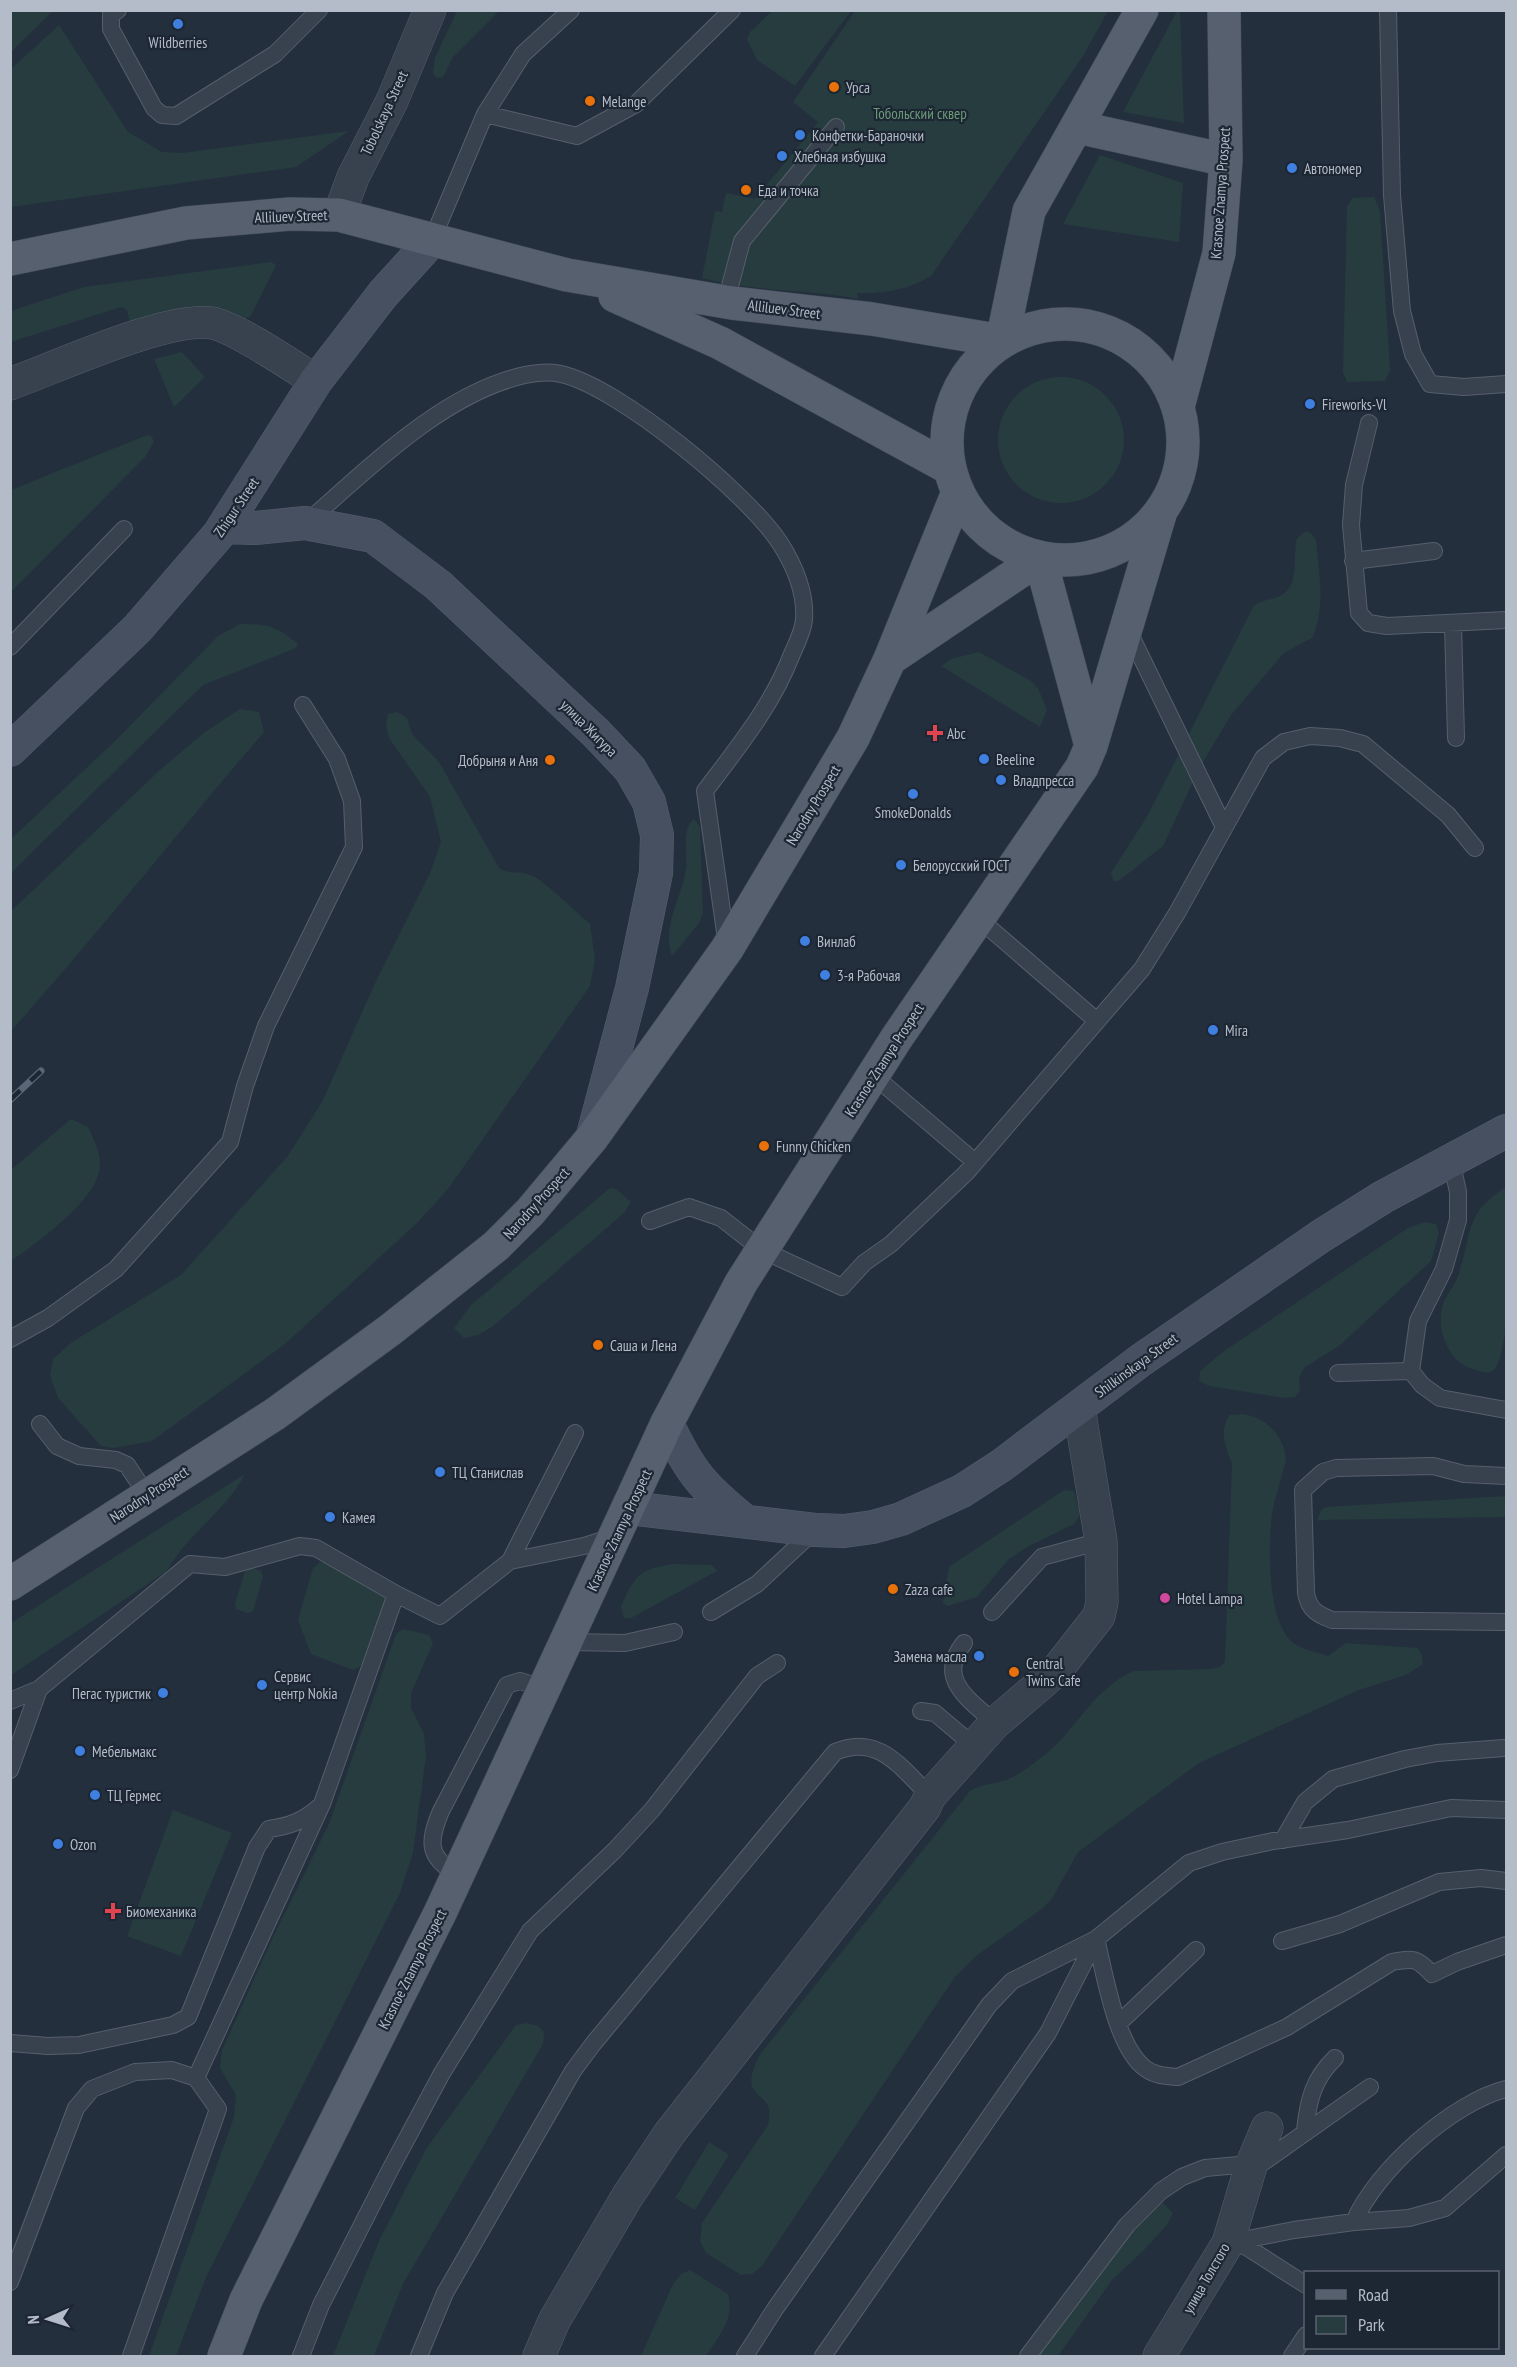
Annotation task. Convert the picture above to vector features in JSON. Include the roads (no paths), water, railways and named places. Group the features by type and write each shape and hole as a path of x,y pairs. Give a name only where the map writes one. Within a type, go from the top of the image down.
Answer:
{"main road":[{"path":"1002,341 1029,211 1143,10"},
{"name":"Krasnoe Znamya Prospect","path":"1178,407 1219,253 1226,160 1224,10"},
{"path":"1077,127 1226,160"},
{"name":"Alliluev Street","path":"10,259 186,223 290,214 339,215 567,275 732,303 872,319 1002,341"},
{"name":"Zhigur Street","path":"13,743 137,629 224,527 316,381 383,294 432,240"},
{"name":"Alliluev Street","path":"567,275 720,343 954,480"},
{"path":"1065,323 1098,328 1133,345 1160,372 1178,407 1183,440 1178,474 1161,511 1137,536 1107,552 1074,560 1040,558 1014,549 991,535 972,515 954,480 947,431 956,396 975,364 1002,341 1032,327 1065,323"},
{"name":"Narodny Prospect","path":"10,1584 275,1413 390,1330 470,1267 530,1212 592,1138 727,949 853,738 890,659 954,480"},
{"name":"Krasnoe Znamya Prospect","path":"224,2356 262,2268 458,1875 668,1423 741,1283 873,1075 1082,767 1091,746 1161,511"},
{"name":"улица Жигура","path":"224,527 255,528 305,523 373,536 438,585 596,733 630,769 649,802 657,835 656,873 632,988 592,1138"},
{"path":"890,659 1040,558"},
{"path":"1040,558 1091,746"},
{"name":"Shilkinskaya Street","path":"622,1522 746,1522 844,1531 901,1519 972,1484 1141,1360 1322,1236 1383,1197 1506,1131"},
{"path":"668,1423 683,1457 706,1490 746,1522"}],"street":[{"name":"Tobolskaya Street","path":"339,215 353,177 392,101 430,10"},
{"path":"10,384 153,331 186,323 213,324 283,360 316,381"},
{"path":"539,2356 554,2321 627,2197 669,2134 925,1807 930,1796 995,1723 1056,1671 1098,1616 1102,1602 1101,1541 1078,1408"},
{"name":"улица Толстого","path":"1160,2356 1228,2243 1251,2166 1267,2128"}],"lane":[{"path":"118,10 111,15 111,29 154,108 162,115 176,116 276,54 320,10"},
{"path":"432,240 484,114 523,54 571,10"},
{"path":"484,114 577,136 636,104 732,10"},
{"path":"1388,10 1392,195 1402,311 1413,354 1430,384 1464,387 1506,384"},
{"path":"732,303 730,286 742,241 836,127"},
{"path":"305,523 394,446 483,387 542,373 559,373 578,379 616,399 687,452 760,517 779,542 795,572 802,593 804,619 773,698 705,791 711,822 718,898 727,949"},
{"path":"1369,423 1354,485 1351,525 1359,613 1368,623 1387,626 1506,620"},
{"path":"10,647 124,529"},
{"path":"1353,561 1434,551"},
{"path":"1453,624 1456,738"},
{"path":"1127,627 1224,827"},
{"path":"10,1339 48,1318 116,1269 230,1142 244,1086 266,1026 354,847 352,801 337,759 303,705"},
{"path":"650,1221 689,1207 721,1218 762,1250 843,1287 864,1263 891,1245 975,1162 1142,969 1177,913 1263,758 1284,742 1310,736 1340,738 1363,744 1448,815 1475,848"},
{"path":"979,919 1097,1021"},
{"path":"873,1075 975,1162"},
{"path":"1451,1160 1458,1192 1458,1220 1444,1269 1418,1321 1410,1371 1422,1385 1440,1398 1506,1410"},
{"path":"1338,1373 1410,1371"},
{"path":"40,1424 57,1446 79,1456 116,1460 127,1465 147,1495"},
{"path":"10,1701 39,1689 190,1564 225,1567 300,1546 316,1548 396,1594 440,1616 510,1561 575,1433"},
{"path":"1506,1476 1464,1474 1433,1466 1336,1468 1323,1472 1303,1491 1306,1593 1308,1605 1317,1614 1332,1620 1506,1622"},
{"path":"510,1561 584,1546 622,1522"},
{"path":"711,1612 757,1584 815,1530"},
{"path":"992,1612 1042,1557 1101,1541"},
{"path":"196,2078 322,1804 396,1594"},
{"path":"568,1642 625,1643 674,1632"},
{"path":"964,1643 957,1652 952,1665 954,1677 960,1691 995,1723"},
{"path":"301,2356 321,2305 408,2136 442,2073 530,1930 623,1842 652,1810 757,1676 777,1663"},
{"path":"10,1770 39,1689"},
{"path":"921,1711 935,1713 974,1746"},
{"path":"419,2356 446,2293 573,2071 835,1752 849,1746 865,1747 885,1753 930,1796"},
{"path":"1283,1840 1305,1802 1333,1779 1404,1759 1437,1753 1504,1748"},
{"path":"10,2043 48,2046 79,2044 173,2025 188,2017 257,1847 269,1829 289,1826 304,1819 322,1804"},
{"path":"745,2356 775,2309 989,2005 1012,1981 1096,1939 1189,1863 1222,1852 1348,1830 1451,1808 1506,1810"},
{"path":"1282,1941 1340,1924 1439,1882 1481,1878 1506,1881"},
{"path":"1096,1939 1119,2023 1134,2057 1146,2068 1159,2075 1178,2077 1287,2027 1392,1962 1411,1958 1422,1963 1432,1974 1457,1962 1506,1945"},
{"path":"823,2356 1048,2033 1096,1939"},
{"path":"1119,2023 1196,1950"},
{"path":"1305,2132 1307,2105 1313,2086 1321,2071 1335,2058"},
{"path":"10,2282 76,2108 92,2089 135,2072 152,2069 172,2070 196,2078 218,2109 130,2356"},
{"path":"1028,2356 1127,2225 1161,2191 1182,2177 1205,2168 1251,2166 1273,2158 1305,2132 1370,2087"},
{"path":"1354,2222 1373,2186 1393,2163 1430,2133 1475,2102 1506,2089"},
{"path":"1228,2243 1294,2230 1409,2218 1445,2208 1506,2156"},
{"path":"1228,2243 1245,2246 1304,2283"},
{"path":"1292,2356 1304,2337"}],"railway":[{"path":"10,1100 41,1071"}],"place":[{"name":"Wildberries","path":"178,24"},
{"name":"Урса","path":"834,87"},
{"name":"Melange","path":"590,101"},
{"name":"Конфетки-Бараночки","path":"800,135"},
{"name":"Хлебная избушка","path":"782,156"},
{"name":"Автономер","path":"1292,168"},
{"name":"Еда и точка","path":"746,190"},
{"name":"Fireworks-Vl","path":"1310,404"},
{"name":"Abc","path":"935,733"},
{"name":"Beeline","path":"984,759"},
{"name":"Добрыня и Аня","path":"550,760"},
{"name":"Владпресса","path":"1001,780"},
{"name":"SmokeDonalds","path":"913,794"},
{"name":"Белорусский ГОСТ","path":"901,865"},
{"name":"Винлаб","path":"805,941"},
{"name":"3-я Рабочая","path":"825,975"},
{"name":"Mira","path":"1213,1030"},
{"name":"Funny Chicken","path":"764,1146"},
{"name":"Саша и Лена","path":"598,1345"},
{"name":"ТЦ Станислав","path":"440,1472"},
{"name":"Камея","path":"330,1517"},
{"name":"Zaza cafe","path":"893,1589"},
{"name":"Hotel Lampa","path":"1165,1598"},
{"name":"Замена масла","path":"979,1656"},
{"name":"Central Twins Cafe","path":"1014,1672"},
{"name":"Сервис центр Nokia","path":"262,1685"},
{"name":"Пегас туристик","path":"163,1693"},
{"name":"Мебельмакс","path":"80,1751"},
{"name":"ТЦ Гермес","path":"95,1795"},
{"name":"Ozon","path":"58,1844"},
{"name":"Биомеханика","path":"113,1911"}],"park label":[{"name":"Тобольский сквер","path":"920,113"}]}
